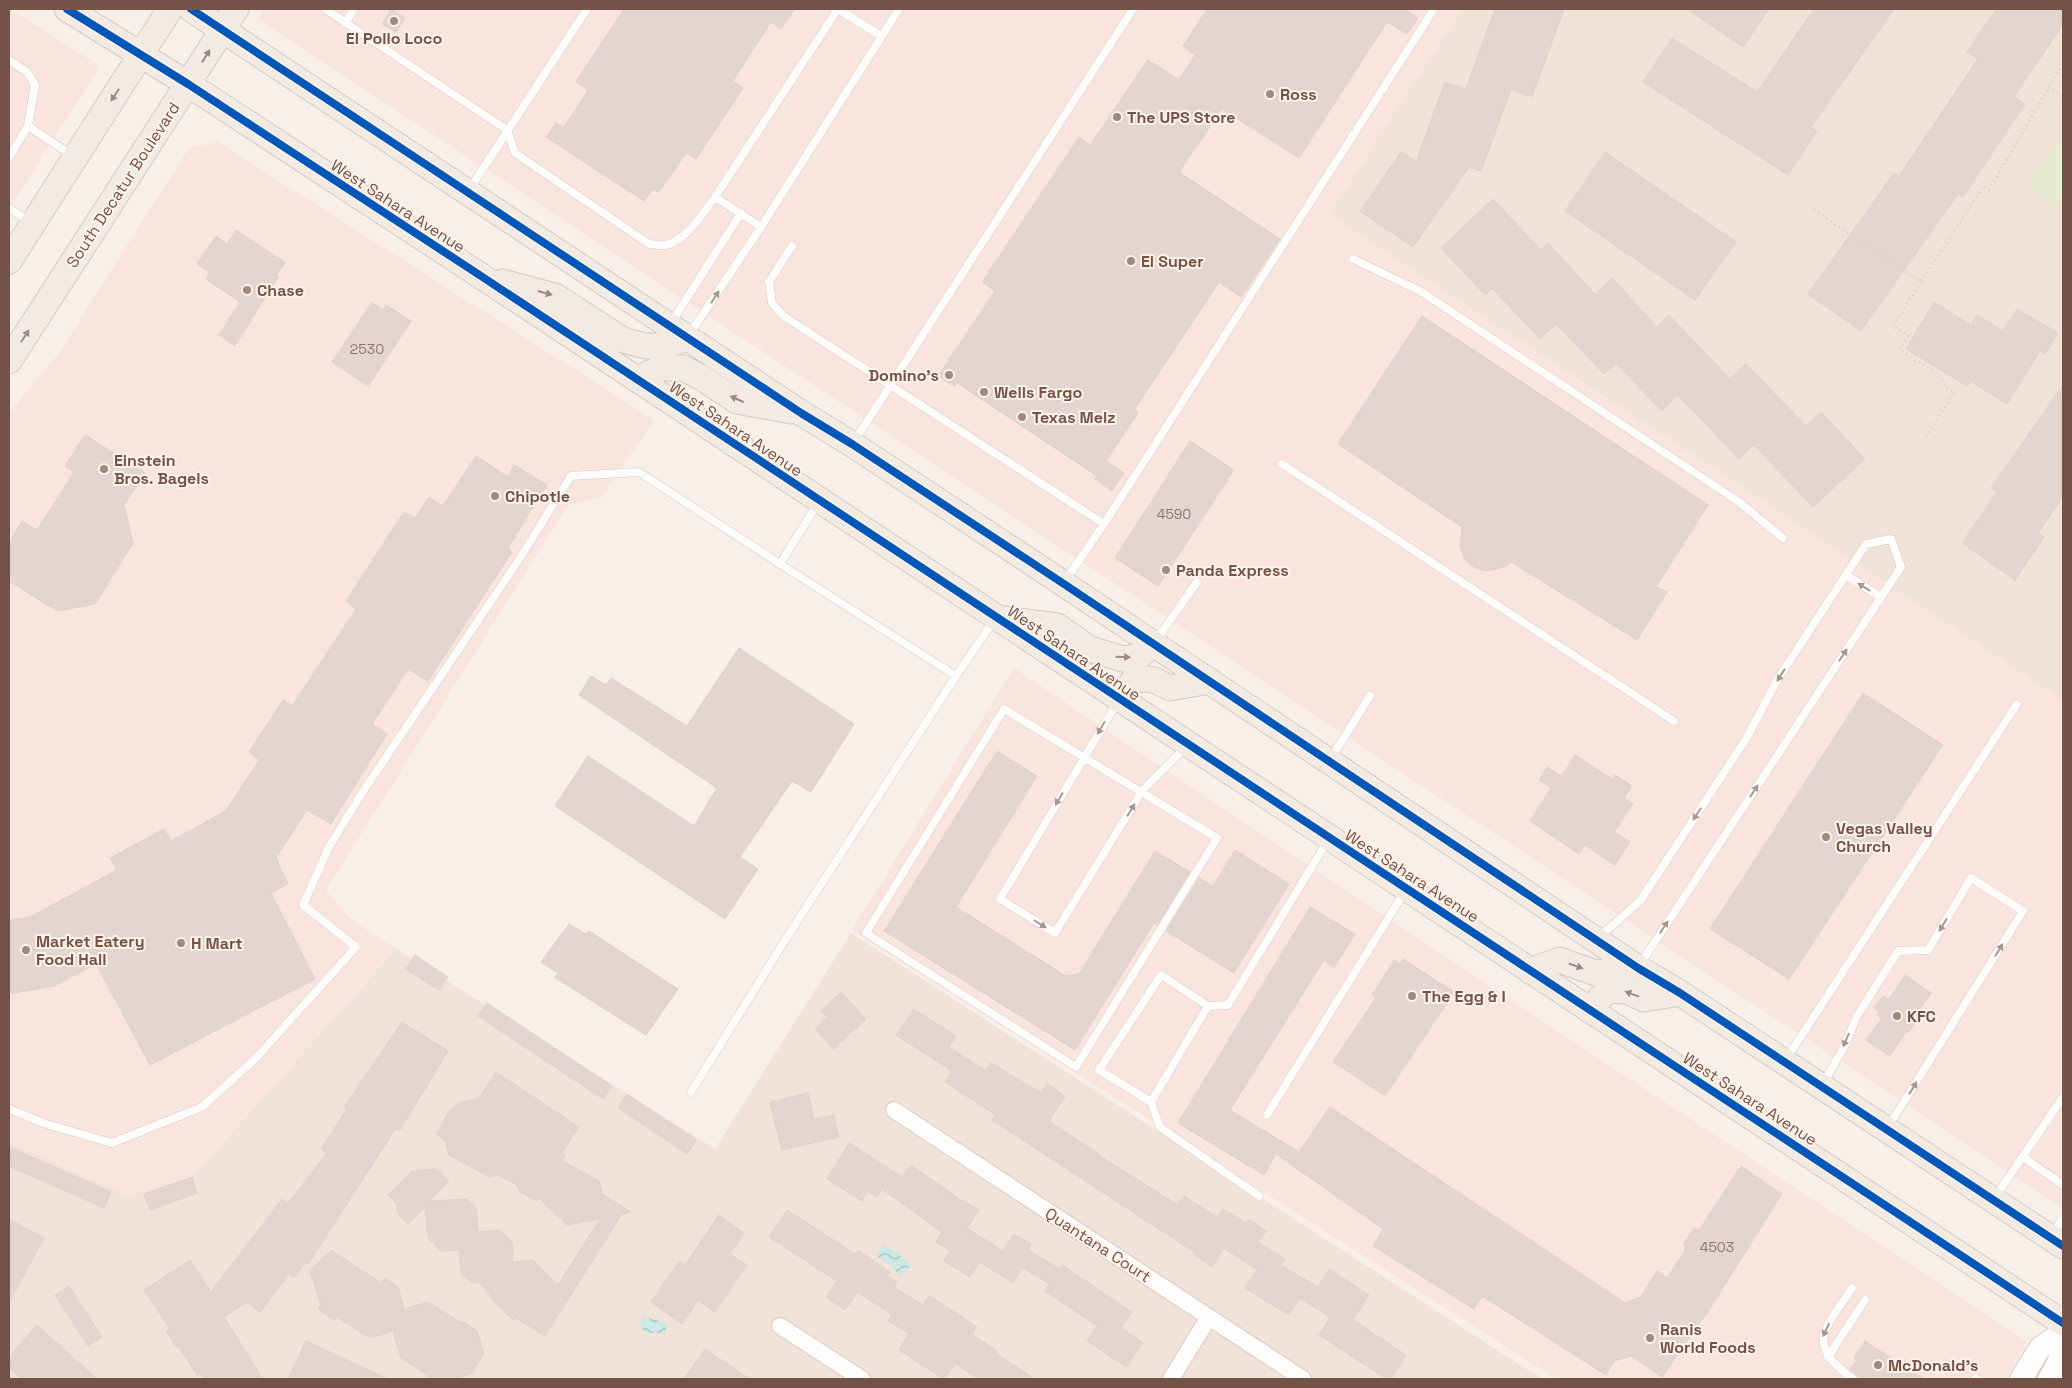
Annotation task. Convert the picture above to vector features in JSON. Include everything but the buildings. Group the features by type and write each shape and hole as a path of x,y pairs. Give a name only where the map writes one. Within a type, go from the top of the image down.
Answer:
{"main road":[{"name":"West Sahara Avenue","path":"68,9 188,84 481,276 2063,1323"},
{"path":"9,261 170,9"},
{"path":"191,9 229,19 468,192 801,413 852,444 1064,584 1638,968 1993,1200 2059,1234"},
{"name":"South Decatur Boulevard","path":"9,361 229,19"},
{"path":"481,276 554,296 623,340 645,346 666,345 679,331"},
{"path":"636,379 662,368 684,368 737,401 801,413"},
{"path":"996,618 1057,626 1090,649 1123,659 1138,656 1154,644"},
{"path":"1119,700 1135,678 1154,680 1170,688 1210,681"},
{"path":"1530,970 1559,960 1596,973 1638,968"},
{"path":"1589,1010 1608,990 1627,992 1644,999 1680,994"},
{"path":"2022,1379 2040,1348 2063,1332"},
{"path":"2049,1379 2063,1349"}],"street":[{"name":"Quantana Court","path":"894,1110 1303,1379"},
{"path":"1171,1379 1209,1317"},
{"path":"780,1326 862,1379"}],"lane":[{"path":"325,9 508,130 516,153 649,244 666,245 680,237 697,221 715,197 838,9 881,36"},
{"path":"345,23 354,9"},
{"path":"468,192 586,9"},
{"path":"679,331 761,227 899,9"},
{"path":"852,444 1133,9"},
{"path":"1064,584 1434,9"},
{"path":"9,60 27,72 36,85 28,126 9,157"},
{"path":"28,126 75,157"},
{"path":"715,197 761,227"},
{"path":"9,208 32,224"},
{"path":"679,331 741,213"},
{"path":"792,246 769,282 772,303 782,315 1104,524"},
{"path":"1353,259 1420,291 1739,502 1783,538"},
{"path":"1282,464 1674,721"},
{"path":"9,1109 46,1124 112,1143 202,1107 256,1058 356,947 303,905 329,847 362,793 520,558 571,476 639,472 956,676"},
{"path":"780,564 820,501"},
{"path":"1597,939 1640,901 1746,739 1779,677 1847,576 1866,544 1892,539 1901,567 1638,968"},
{"path":"1847,576 1881,597"},
{"path":"1154,644 1197,582"},
{"path":"691,1092 787,938 956,676 996,618"},
{"path":"1329,760 1370,696"},
{"path":"1119,700 1000,899 1055,934 1142,791 1188,745"},
{"path":"1784,1062 2017,704"},
{"path":"1004,709 1084,757 1218,838 1076,1067 866,932 1004,709"},
{"path":"1259,1196 1160,1127 1151,1102 1099,1070 1161,975 1208,1006 1228,1005 1329,838"},
{"path":"1821,1086 1845,1045 1857,1016 1898,952 1928,950 1971,878 2023,912 1887,1129"},
{"path":"1267,1115 1406,889"},
{"path":"1151,1102 1208,1006"},
{"path":"1993,1200 2063,1096"},
{"path":"2022,1157 2063,1186"},
{"path":"1852,1288 1824,1332 1822,1341 1828,1357 1836,1367 1853,1379"},
{"path":"1828,1357 1865,1300"}],"path":[{"path":"1925,438 1954,392 1945,387 1940,375 1899,350 1908,336 1893,326 1984,186 1989,190 2063,63"},
{"path":"2049,88 2063,97"},
{"path":"1814,210 1921,282"}],"shaded area":[{"path":"9,9 100,66 9,209"},
{"path":"264,9 1462,9 1329,214 2063,701 2063,1208 258,19"},
{"path":"1462,9 2063,9 2063,701 1329,214"},
{"path":"218,142 654,420 602,497 568,505 326,890 349,918 396,949 192,1177 127,1195 9,1142 9,413 59,353 189,148"},
{"path":"1014,668 2027,1342 2006,1379 1557,1379 852,930"},
{"path":"851,933 1542,1379 9,1379 9,1142 127,1195 192,1177 396,949 715,1149"}],"green space":[{"path":"2063,134 2063,192 2055,205 2028,187"}],"water":[{"path":"884,1245 899,1254 911,1266 900,1276 892,1266 878,1257 877,1253"},
{"path":"643,1317 665,1322 667,1326 665,1333 648,1333 643,1331 640,1323"}],"cycle path":[{"path":"67,9 188,84 481,276 2063,1323"},
{"path":"191,9 801,413 852,444 1064,584 1638,968 1680,993 2063,1246"}],"place":[{"name":"El Pollo Loco","path":"394,21"},
{"name":"Ross","path":"1270,94"},
{"name":"The UPS Store","path":"1117,117"},
{"name":"El Super","path":"1131,261"},
{"name":"Chase","path":"247,290"},
{"name":"Domino's","path":"949,375"},
{"name":"Wells Fargo","path":"984,392"},
{"name":"Texas Melz","path":"1022,417"},
{"name":"Einstein Bros. Bagels","path":"104,469"},
{"name":"Chipotle","path":"495,496"},
{"name":"Panda Express","path":"1166,570"},
{"name":"Vegas Valley Church","path":"1826,837"},
{"name":"H Mart","path":"181,943"},
{"name":"Market Eatery Food Hall","path":"26,950"},
{"name":"The Egg & I","path":"1412,996"},
{"name":"KFC","path":"1897,1016"},
{"name":"Ranis World Foods","path":"1650,1338"},
{"name":"McDonald's","path":"1878,1365"}]}
